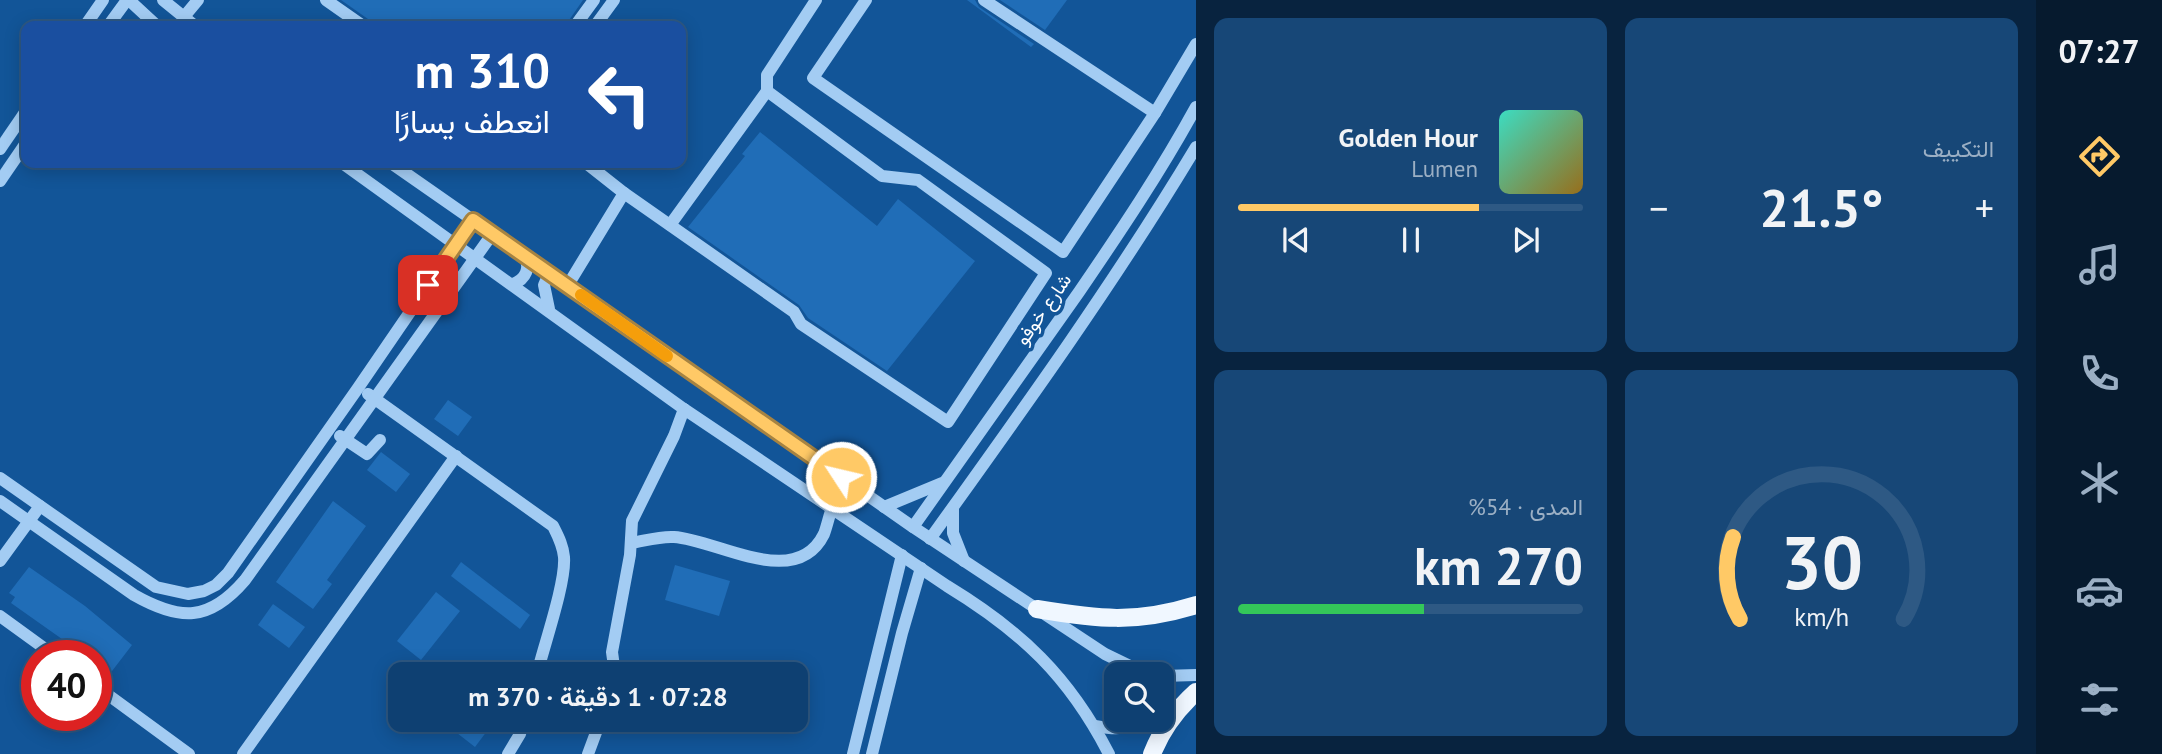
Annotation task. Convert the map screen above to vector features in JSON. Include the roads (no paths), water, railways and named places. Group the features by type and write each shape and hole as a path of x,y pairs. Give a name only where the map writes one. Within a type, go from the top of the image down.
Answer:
{"main road":[{"path":"1037,609 1105,619 1164,615 1196,605"},
{"path":"1152,754 1179,707 1196,692"}],"street":[{"path":"88,21 103,0"},
{"path":"112,21 128,0 151,21"},
{"path":"163,0 188,21"},
{"path":"183,18 198,0"},
{"path":"326,0 356,21"},
{"path":"579,21 594,0"},
{"path":"599,21 614,0"},
{"path":"670,225 767,91 767,75 816,0"},
{"path":"866,0 813,78 1063,252 1155,113 1196,44"},
{"path":"984,0 1155,113"},
{"path":"592,168 794,312 801,324 948,422 1046,273 918,180 882,176 767,91"},
{"name":"شارع خوفو","path":"913,527 998,410 1116,237 1151,185 1196,107"},
{"path":"0,149 21,118"},
{"name":"شارع خوفو","path":"930,538 1014,422 1196,147"},
{"path":"0,181 21,150"},
{"path":"350,168 549,309 684,409 987,610 1053,669 1095,726 1109,754"},
{"path":"398,168 913,527 1120,662"},
{"path":"568,285 624,193"},
{"path":"0,478 156,587 188,594 216,585 228,573 330,429 473,220"},
{"path":"0,501 134,595 158,608 180,613 201,612 218,606 245,580 493,233"},
{"path":"513,284 522,279 527,270 524,255"},
{"path":"549,309 544,285 547,278 554,275"},
{"path":"358,388 553,526 561,542 564,559 540,662"},
{"path":"613,662 612,652 631,543 632,521 674,436 684,409"},
{"path":"330,429 367,454 380,440"},
{"path":"243,754 456,456"},
{"path":"884,507 945,481"},
{"path":"0,561 40,506"},
{"path":"953,506 953,533 965,562"},
{"path":"631,543 673,537 768,560 789,562 807,555 818,543 832,508"},
{"path":"853,754 902,555"},
{"path":"872,754 921,568"},
{"path":"0,616 33,640"},
{"path":"1174,676 1196,675"},
{"path":"112,698 188,754"},
{"path":"1095,726 1104,727"},
{"path":"508,754 521,732"},
{"path":"588,754 596,732"}]}
